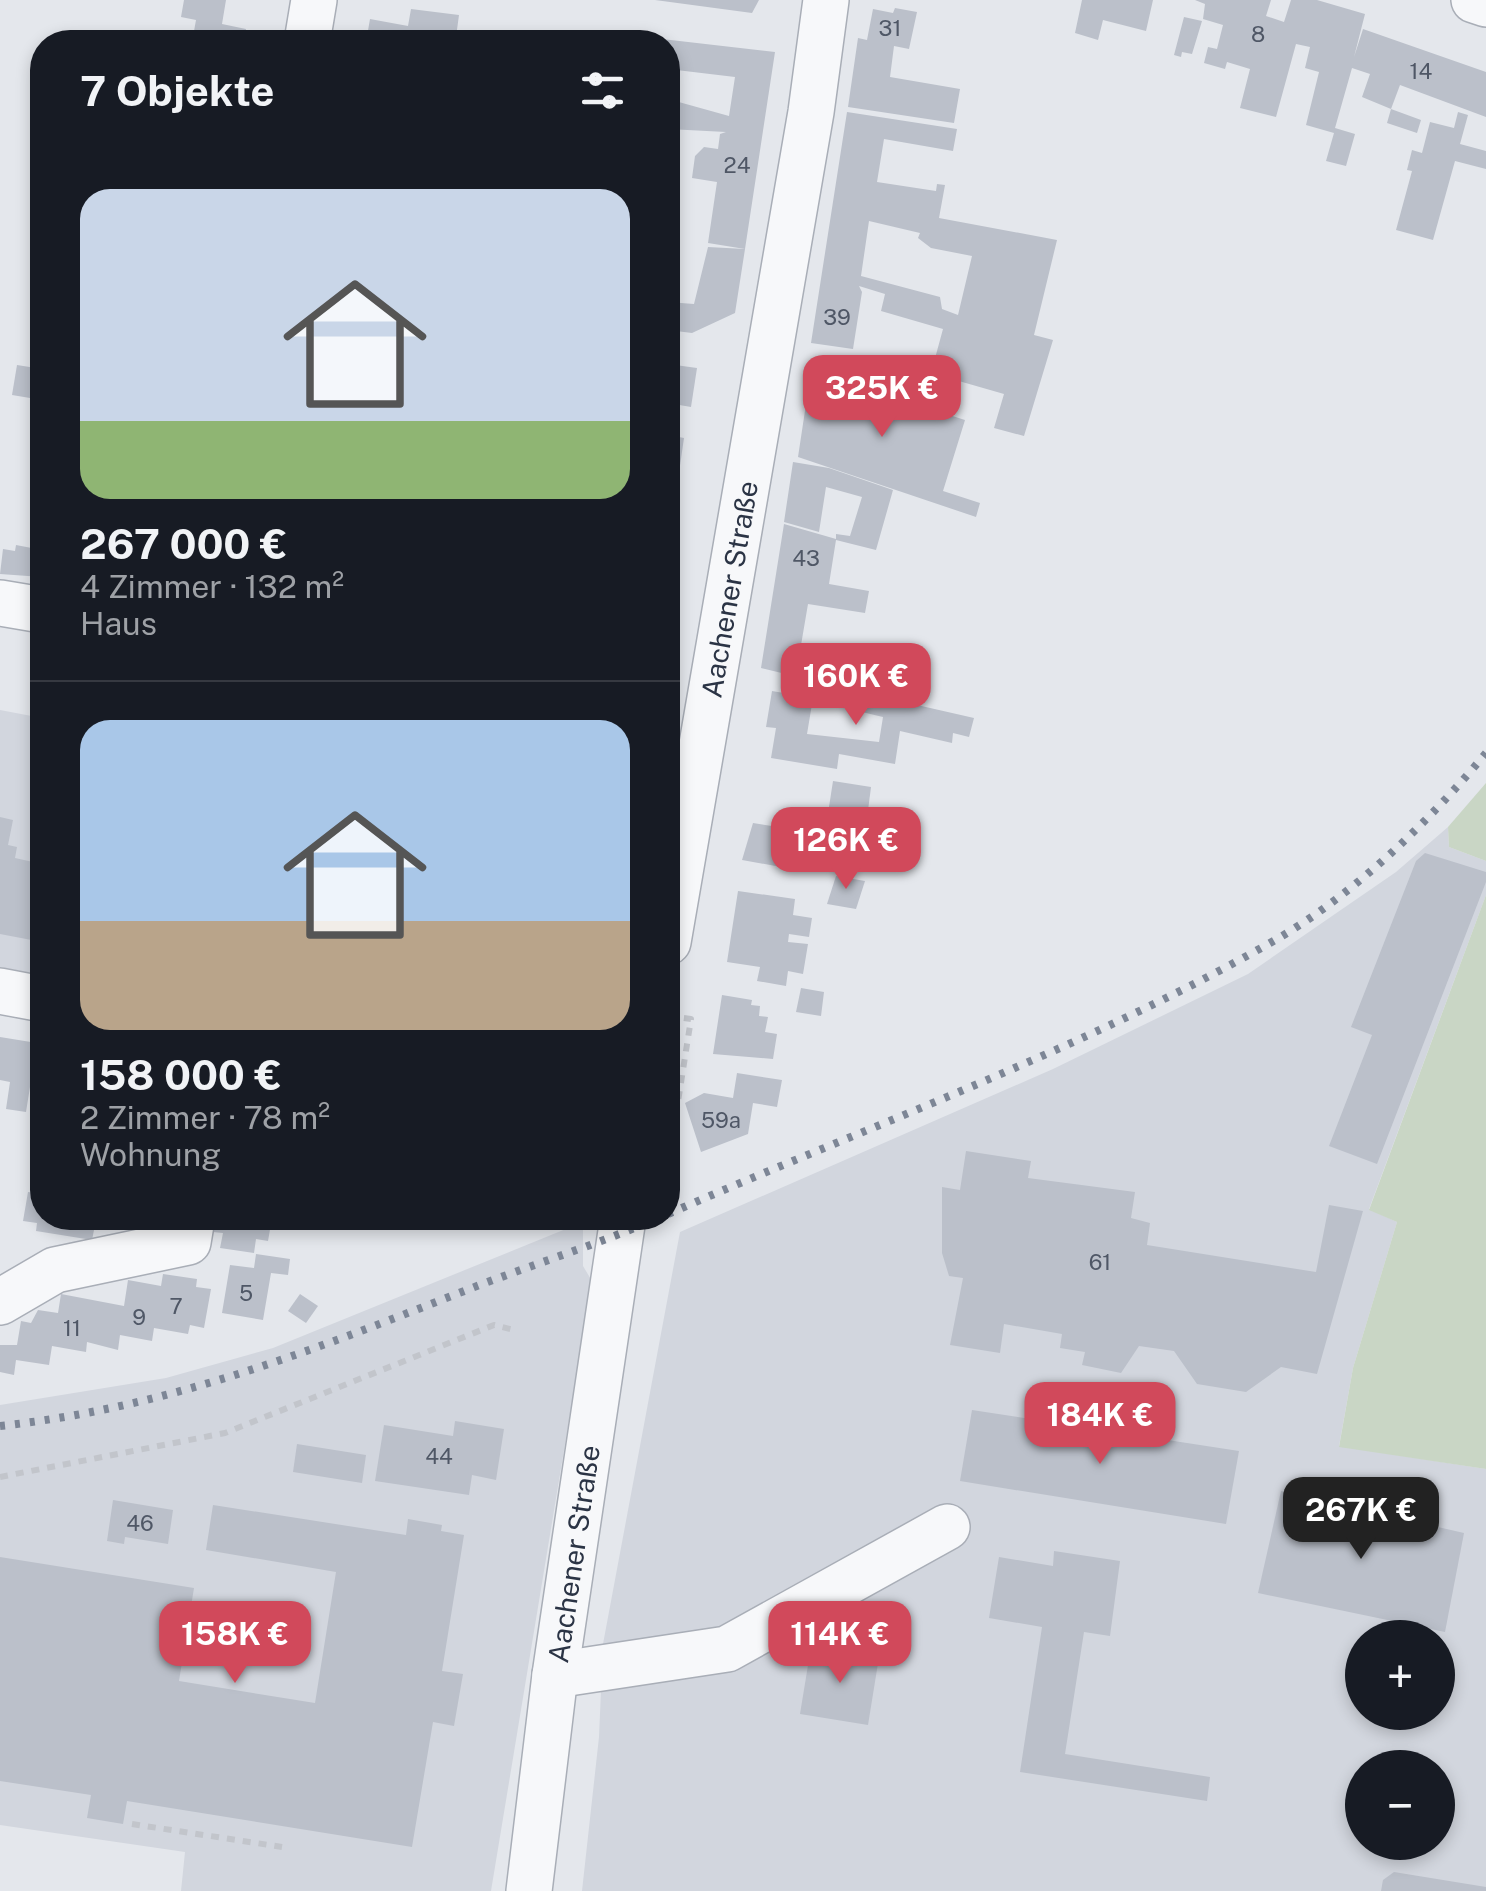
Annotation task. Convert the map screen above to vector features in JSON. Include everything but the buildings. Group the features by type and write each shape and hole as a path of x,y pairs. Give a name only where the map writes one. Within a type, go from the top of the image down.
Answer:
{"street":[{"path":"309,30 314,0"},
{"name":"Aachener Straße","path":"680,866 812,112 826,0"},
{"path":"1474,0 1486,4"},
{"path":"0,603 30,608"},
{"path":"0,991 30,997"},
{"path":"0,1302 55,1270 188,1242 190,1230"},
{"name":"Aachener Straße","path":"529,1891 555,1675 621,1230"},
{"path":"555,1675 727,1649 947,1527"}],"path":[{"path":"680,1018 691,1019 680,1089"},
{"path":"0,1477 226,1432 494,1325 514,1330"},
{"path":"132,1824 282,1847"}],"shaded area":[{"path":"0,710 30,716 30,973 0,967"},
{"path":"1448,827 1449,847 1486,861 1486,895 1369,1209 1397,1222 1353,1368 1339,1446 1486,1469 1486,1891 582,1891 599,1737 603,1644 680,1232 1053,1069 1248,974 1396,872"},
{"path":"563,1230 583,1230 583,1266 592,1281 491,1891 181,1891 185,1852 0,1825 0,1405 166,1378 273,1348"}],"green space":[{"path":"1486,783 1486,861 1449,847 1448,827"},
{"path":"1486,895 1486,1469 1339,1447 1353,1368 1397,1222 1369,1210"}],"railway":[{"path":"680,1209 1054,1051 1205,979 1277,939 1334,901 1389,855 1486,753"},
{"path":"0,1426 120,1406 234,1375 629,1230"}]}
